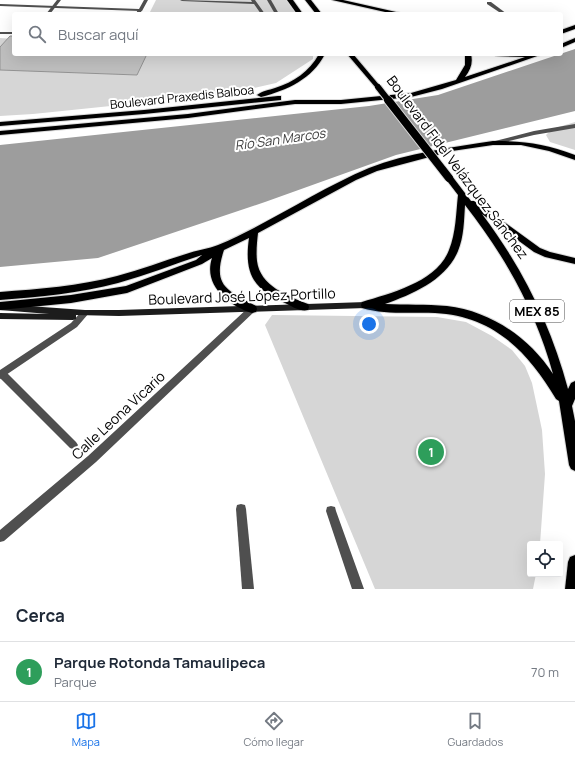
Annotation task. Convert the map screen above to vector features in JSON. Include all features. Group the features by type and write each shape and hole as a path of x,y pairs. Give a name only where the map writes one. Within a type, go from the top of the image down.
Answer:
{"main road":[{"path":"290,0 299,12"},
{"path":"308,0 317,12"},
{"path":"335,0 393,12"},
{"path":"374,12 393,12"},
{"path":"563,31 575,27"},
{"path":"563,45 575,40"},
{"path":"222,103 273,92 294,83 313,67 321,56"},
{"name":"Boulevard Fidel Velázquez Sánchez","path":"352,56 462,194 501,247 534,305 545,330 566,406 574,448 575,465"},
{"path":"459,82 467,72 470,64 468,56"},
{"name":"Boulevard Praxedis Balboa","path":"0,133 188,116 295,102 365,100 411,95 459,82 534,56"},
{"name":"Boulevard Praxedis Balboa","path":"0,124 144,112 311,95 340,96 365,100"},
{"path":"0,306 71,299 128,289 199,262 220,248 254,232 353,178 374,169 452,149 493,143 521,143 544,147 575,158"},
{"path":"462,194 537,250 548,255 575,261"},
{"path":"366,305 395,297 419,286 439,270 452,253 459,228 462,194"},
{"path":"254,232 252,264 258,276 271,292 304,307"},
{"path":"0,296 56,291 132,276 195,254 220,248"},
{"path":"220,248 214,268 214,276 218,284 228,295 252,309"},
{"path":"366,305 448,310 464,313 491,323 509,335 534,358 542,367 566,406"},
{"name":"Boulevard José López Portillo","path":"0,316 83,315 366,305"},
{"name":"Boulevard José López Portillo","path":"0,306 83,315"},
{"path":"566,406 575,386"},
{"path":"572,589 575,562"}],"street":[{"path":"50,12 59,0"},
{"path":"0,5 139,12 146,0"},
{"path":"182,0 254,2 262,12"},
{"path":"269,0 276,12"},
{"path":"489,3 502,12"},
{"path":"0,33 12,33"},
{"path":"493,143 534,133 575,126"},
{"name":"Calle Leona Vicario","path":"0,537 92,459 252,309"},
{"path":"73,445 1,375 74,324 83,315"},
{"path":"241,509 248,589"},
{"path":"331,511 358,589"}],"shaded area":[{"path":"156,0 288,0 297,12 150,12"},
{"path":"0,38 12,39 12,56 313,56 313,59 276,83 227,94 0,116"},
{"path":"575,122 575,150 550,142 546,135 552,129"},
{"path":"272,315 437,317 466,322 492,336 512,350 525,366 532,383 542,430 545,474 540,541 527,541 527,577 535,577 533,589 375,589 265,325"}],"water":[{"name":"Río San Marcos","path":"575,49 575,111 396,155 265,202 98,258 0,267 0,145 369,106 438,95 554,56 563,56 563,53"}],"building":[{"path":"10,36 12,36 12,56 146,56 137,75 0,70 0,47"}],"place":[{"name":"Parque Rotonda Tamaulipeca","path":"431,452"}]}
